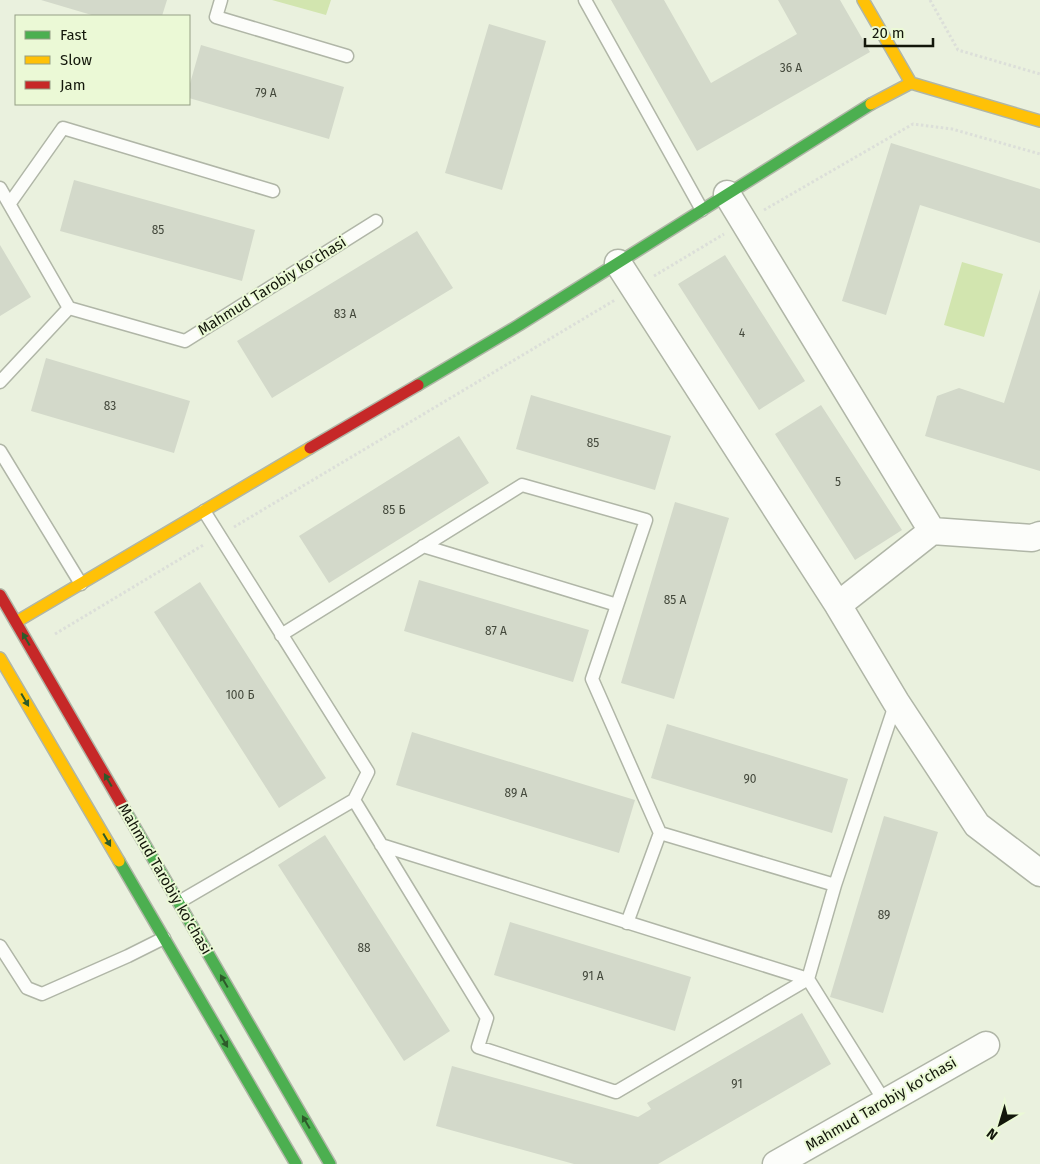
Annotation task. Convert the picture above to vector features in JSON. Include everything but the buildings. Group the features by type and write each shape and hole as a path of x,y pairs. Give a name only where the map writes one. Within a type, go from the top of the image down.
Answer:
{"street":[{"path":"866,2 910,84"},
{"path":"16,622 510,330 871,104 910,84 1040,121"},
{"path":"727,194 932,531"},
{"path":"618,263 838,605 896,702 977,825 1040,873"},
{"path":"838,605 932,531 1032,538 1040,535"},
{"name":"Mahmud Tarobiy ko'chasi","path":"0,595 330,1164"},
{"name":"Mahmud Tarobiy ko'chasi","path":"0,658 296,1164"},
{"name":"Mahmud Tarobiy ko'chasi","path":"780,1163 986,1044"}],"lane":[{"path":"221,0 216,17 348,56"},
{"path":"585,0 702,210"},
{"path":"10,203 63,128 273,192"},
{"path":"0,188 69,308 0,382"},
{"name":"Mahmud Tarobiy ko'chasi","path":"69,308 185,341 376,221"},
{"path":"0,451 81,584"},
{"path":"281,635 522,485 646,520 592,679 660,833 628,923"},
{"path":"179,902 354,800 368,772 204,511"},
{"path":"423,546 617,605"},
{"path":"354,800 487,1018 478,1046 616,1092 808,980 835,885 896,702"},
{"path":"660,833 835,885"},
{"path":"381,845 808,980 886,1102"},
{"path":"0,946 27,988 42,994 164,938"}],"path":[{"path":"930,0 958,50 1040,74"},
{"path":"55,634 744,222 913,124 952,129 1040,154"}],"green space":[{"path":"272,0 331,0 326,15"},
{"path":"962,262 1003,274 984,337 944,325"}],"traffic: fast":[{"path":"418,385 519,325 871,104"},
{"path":"122,805 330,1164"},
{"path":"119,861 296,1164"}],"traffic: slow":[{"path":"863,0 911,83"},
{"path":"871,104 911,83 1040,121"},
{"path":"16,622 310,448"},
{"path":"0,658 119,861"}],"traffic: jam":[{"path":"310,448 418,385"},
{"path":"0,595 122,805"}]}
